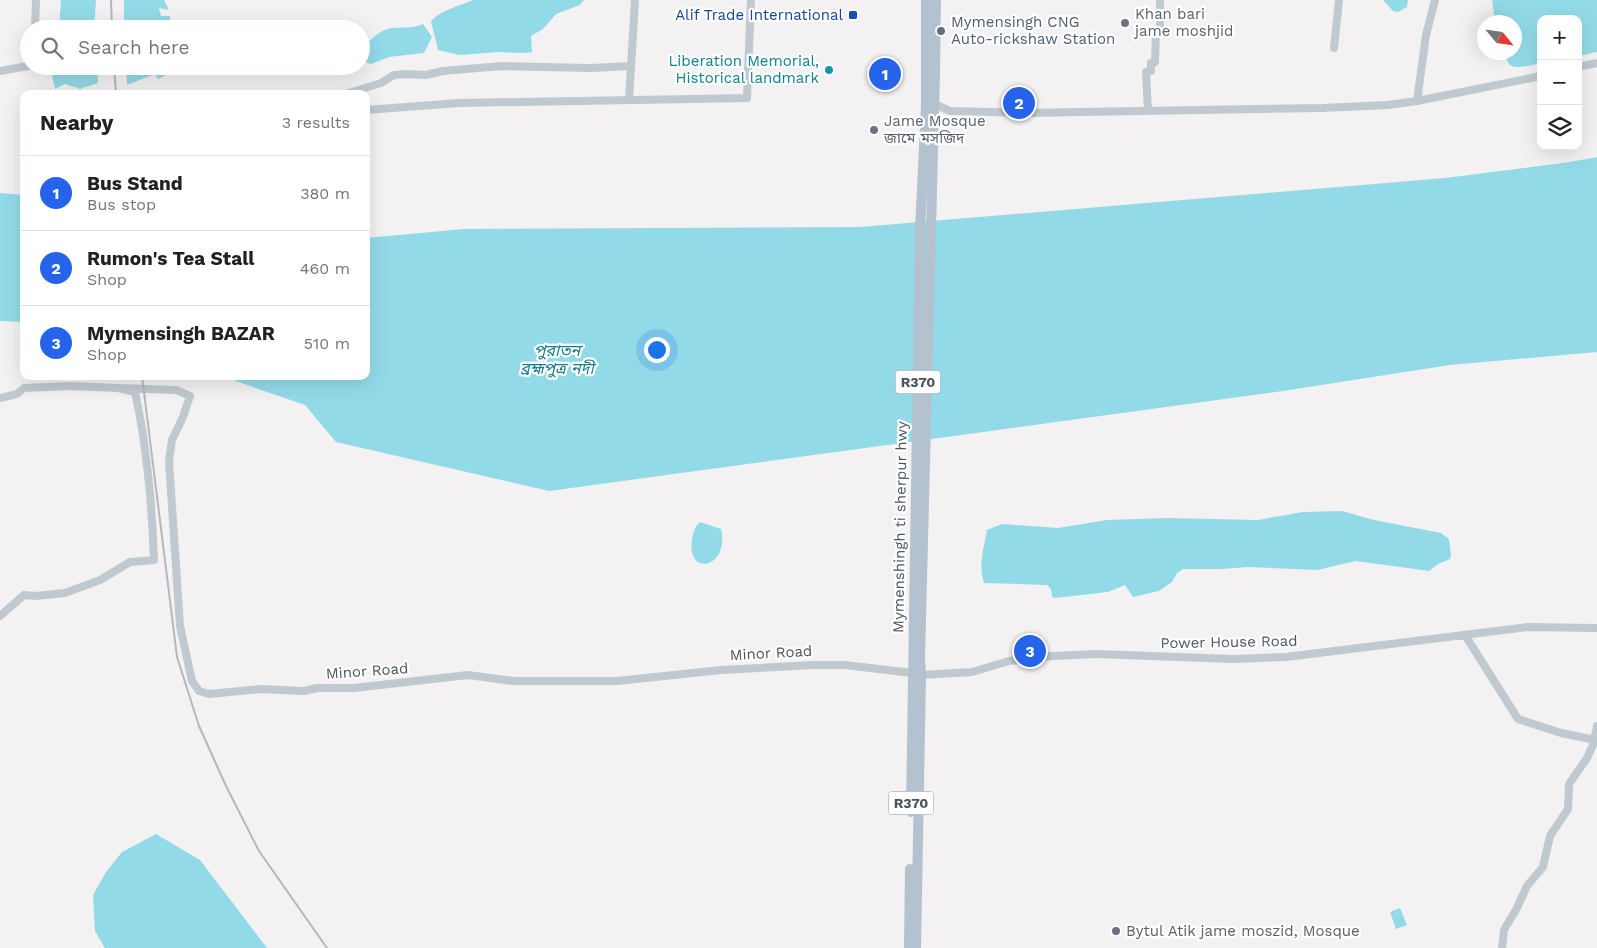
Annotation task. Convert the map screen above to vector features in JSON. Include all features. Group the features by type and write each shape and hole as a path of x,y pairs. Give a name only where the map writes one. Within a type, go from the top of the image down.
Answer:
{"main road":[{"path":"931,105 936,0"},
{"path":"925,2 931,105"},
{"name":"Mymenshingh ti sherpur hwy","path":"916,948 917,657 931,105"},
{"name":"Mymenshingh ti sherpur hwy","path":"909,948 917,674"}],"street":[{"path":"35,20 36,0"},
{"path":"629,100 635,0"},
{"path":"370,110 459,103 748,98 751,0"},
{"path":"1148,111 1146,72 1151,72 1151,63 1155,62 1156,31 1160,30 1160,0"},
{"path":"1334,48 1339,0"},
{"path":"1417,101 1426,35 1435,0"},
{"path":"1582,66 1597,63"},
{"path":"358,90 380,83 394,75 426,75 443,71 502,66 591,68 630,66"},
{"path":"0,70 20,67"},
{"path":"931,105 950,111 1023,113 1322,108 1417,101 1537,77"},
{"path":"0,398 17,394 24,388 70,386 118,388 135,392 140,416 152,510 154,560 130,562 100,580 65,592 35,596 24,595 0,616"},
{"name":"Minor Road","path":"118,388 176,390 190,396 172,440 169,461 180,626 192,681 199,691 209,694 232,690 261,689 304,691 317,688 354,688 468,675 513,680 617,681 721,670 814,664 845,665 917,674"},
{"name":"Power House Road","path":"917,674 972,672 1010,662 1053,656 1096,654 1234,659 1286,657 1528,627 1597,628"},
{"path":"1465,635 1518,719 1561,733 1595,740"},
{"path":"1502,948 1504,930 1520,902 1526,886 1543,867 1550,836 1568,809 1569,784 1587,758 1595,740 1597,726"}],"water":[{"path":"61,0 96,0 95,20 60,20"},
{"path":"124,0 164,0 169,10 159,8 161,16 170,16 170,20 124,20"},
{"path":"473,0 584,0 580,5 556,14 543,29 531,36 532,52 460,55 438,50 431,21 445,11"},
{"path":"1383,0 1408,0 1407,7 1398,12 1393,11"},
{"path":"1492,0 1597,0 1597,52 1582,55 1582,15 1537,15 1537,64 1520,67 1512,66 1507,60 1522,60 1522,15 1494,15"},
{"path":"423,24 432,37 424,53 389,57 370,64 370,41 376,35 392,28 415,27"},
{"path":"52,75 98,75 98,83 80,89 65,84 55,89"},
{"path":"126,75 152,75 127,85"},
{"path":"156,75 166,75 158,79"},
{"name":"পুরাতন ব্রহ্মপুত্র নদী","path":"1597,157 1597,352 1450,365 1276,392 549,491 336,442 305,405 233,380 370,380 370,238 464,229 860,227 1445,178"},
{"path":"0,193 20,195 20,322 0,321"},
{"path":"1342,511 1374,520 1441,533 1449,539 1450,559 1438,564 1429,571 1356,561 1317,570 1248,567 1183,569 1177,573 1172,582 1159,591 1133,597 1125,585 1108,592 1055,598 1052,597 1051,589 1047,585 984,583 982,576 982,556 987,530 1002,524 1058,528 1107,520 1167,518 1258,520 1303,512"},
{"path":"700,522 721,529 722,542 719,552 714,560 708,563 701,563 695,559 692,551 693,534"},
{"path":"156,834 200,860 267,948 105,948 95,931 93,895 106,872 122,852"},
{"path":"1400,908 1407,925 1396,929 1390,912"}],"railway":[{"path":"111,0 112,20"},
{"path":"115,75 116,90"},
{"path":"142,380 177,657 199,726 226,786 259,851 327,948"}],"place":[{"name":"Alif Trade International","path":"853,15"},
{"name":"Khan bari jame moshjid","path":"1125,23"},
{"name":"Mymensingh CNG Auto-rickshaw Station","path":"941,31"},
{"name":"Liberation Memorial, Historical landmark","path":"829,70"},
{"name":"Bus Stand","path":"885,74"},
{"name":"Rumon's Tea Stall","path":"1019,103"},
{"name":"Jame Mosque জামে মসজিদ","path":"874,130"},
{"name":"Mymensingh BAZAR","path":"1030,651"},
{"name":"Bytul Atik jame moszid, Mosque","path":"1116,931"}]}
